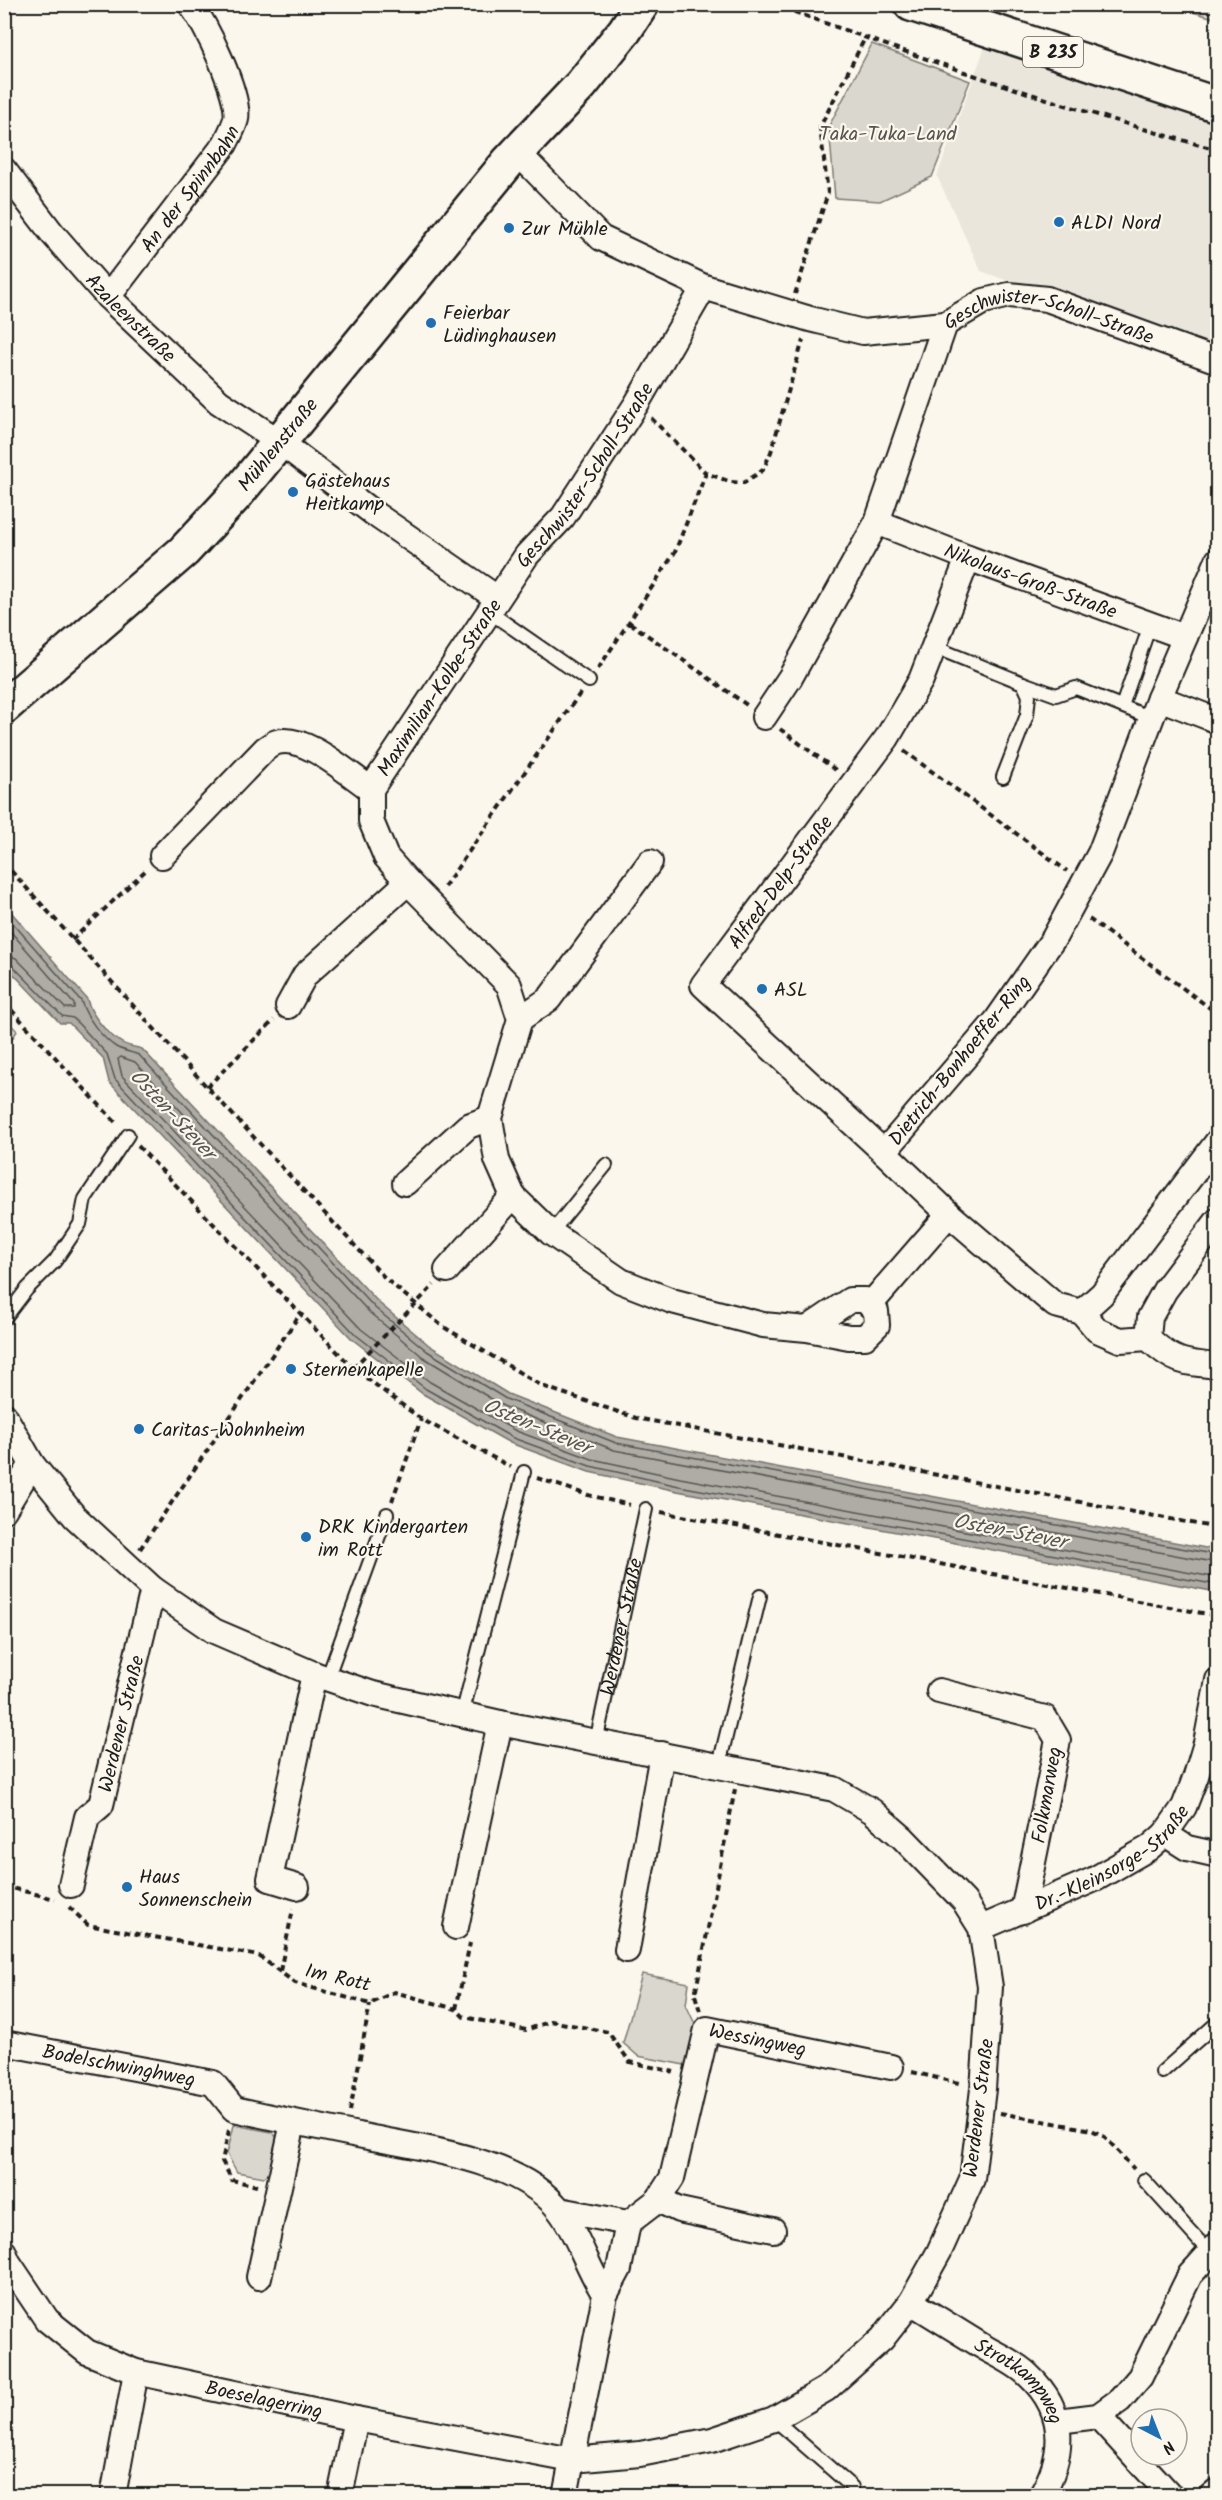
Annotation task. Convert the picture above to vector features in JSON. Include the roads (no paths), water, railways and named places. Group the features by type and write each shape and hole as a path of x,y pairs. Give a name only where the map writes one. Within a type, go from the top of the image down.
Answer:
{"street":[{"name":"Mühlenstraße","path":"4,706 184,551 280,442 422,265 517,152 581,85 625,30 642,4"},
{"name":"B 235","path":"912,4 1218,105"},
{"name":"An der Spinnbahn","path":"108,297 225,144 237,117 232,87 200,8"},
{"name":"Geschwister-Scholl-Straße","path":"517,152 601,238 704,287 799,316 863,332 945,324 984,302 1009,295 1047,299 1218,361"},
{"name":"Azaleenstraße","path":"4,170 52,233 108,297 219,402 280,442"},
{"name":"Geschwister-Scholl-Straße","path":"493,605 527,555 563,517 637,403 704,287"},
{"path":"764,717 790,678 877,522 945,324"},
{"name":"Maximilian-Kolbe-Straße","path":"280,442 493,605 371,789 372,821 386,856 408,882 509,985 520,1019"},
{"name":"Nikolaus-Groß-Straße","path":"877,522 968,558 1185,637"},
{"name":"Alfred-Delp-Straße","path":"884,1152 703,985 887,738 921,680 968,558"},
{"name":"Dietrich-Bonhoeffer-Ring","path":"1148,1338 1120,1340 1097,1330 1082,1312 1055,1305 949,1214 884,1152 996,1021 1054,939 1100,853 1155,708 1218,560"},
{"path":"1155,708 1218,721"},
{"name":"Maximilian-Kolbe-Straße","path":"162,856 265,749 276,742 292,741 305,744 371,789"},
{"path":"650,862 549,999 520,1019 490,1118 496,1160 513,1196 551,1233 621,1281 672,1301 763,1325 807,1329 849,1337 865,1337 877,1325 876,1311 865,1300 850,1300 807,1329"},
{"path":"288,1006 305,975 408,882"},
{"path":"405,1184 468,1126 490,1118"},
{"path":"1082,1312 1101,1294 1218,1141"},
{"path":"447,1270 513,1196"},
{"path":"870,1305 949,1214"},
{"path":"1218,1220 1165,1290 1150,1317 1148,1338 1166,1356 1192,1364 1218,1366"},
{"name":"Werdener Straße","path":"4,1415 32,1464 75,1517 153,1589 214,1631 321,1677 373,1694 500,1723 729,1767 834,1790 872,1811 903,1838 964,1901 981,1928 990,1987 982,2099 972,2179 939,2252 911,2302 882,2338 826,2389 774,2419 712,2440 640,2454 572,2460"},
{"path":"4,1510 32,1464"},
{"name":"Werdener Straße","path":"71,1885 87,1817 102,1805 153,1589"},
{"path":"297,1887 270,1879 321,1677"},
{"name":"Dr.-Kleinsorge-Straße","path":"981,1928 1095,1879 1149,1848 1165,1834 1184,1807 1196,1776 1206,1743 1218,1680"},
{"name":"Folkmarweg","path":"939,1691 1045,1718 1058,1740 1023,1911"},
{"path":"456,1927 500,1723"},
{"path":"627,1950 662,1754"},
{"path":"1165,1834 1187,1848 1218,1855"},
{"name":"Wessingweg","path":"628,2223 658,2200 672,2178 706,2029 891,2067"},
{"name":"Bodelschwinghweg","path":"4,2043 213,2083 234,2109 293,2122"},
{"path":"259,2277 293,2122 459,2156 514,2175 539,2191 560,2210 591,2275 605,2295"},
{"path":"658,2200 679,2210 772,2230"},
{"path":"560,2210 628,2223 619,2269 605,2295 565,2496"},
{"path":"1058,2421 1098,2416 1120,2400 1140,2377 1190,2275 1213,2248"},
{"name":"Boeselagerring","path":"6,2260 47,2320 87,2352 136,2372 356,2419 572,2460"},
{"name":"Strotkampweg","path":"911,2302 1028,2374 1043,2391 1058,2421 1059,2451 1049,2482 1041,2496"},
{"path":"113,2496 136,2372"},
{"path":"1098,2416 1171,2496"},
{"path":"340,2496 356,2419"},
{"path":"1211,2496 1218,2490"}],"lane":[{"path":"493,605 589,681"},
{"path":"1122,706 1150,625"},
{"path":"934,647 1056,695 1076,688 1122,706 1155,708"},
{"path":"1003,777 1027,714 1029,696 1023,683"},
{"path":"4,1319 27,1289 55,1261 80,1224 85,1199 128,1136"},
{"path":"551,1233 606,1165"},
{"path":"462,1715 524,1472"},
{"name":"Werdener Straße","path":"596,1742 646,1509"},
{"path":"321,1677 387,1514"},
{"path":"729,1767 760,1596"},
{"path":"1162,2072 1218,2022"},
{"path":"1144,2180 1213,2248"},
{"path":"774,2419 852,2487"}],"water":[{"name":"Osten-Stever","path":"4,904 87,999 91,1010 104,1028 121,1043 142,1049 379,1303 430,1346 508,1394 617,1437 1217,1550 1217,1592 677,1491 589,1472 510,1443 423,1394 352,1339 109,1082 103,1058 69,1023 60,1023 5,965"}],"place":[{"name":"ALDI Nord","path":"1059,222"},
{"name":"Zur Mühle","path":"509,228"},
{"name":"Feierbar Lüdinghausen","path":"431,323"},
{"name":"Gästehaus Heitkamp","path":"293,492"},
{"name":"ASL","path":"762,989"},
{"name":"Sternenkapelle","path":"291,1369"},
{"name":"Caritas-Wohnheim","path":"139,1429"},
{"name":"DRK Kindergarten im Rott","path":"306,1537"},
{"name":"Haus Sonnenschein","path":"127,1887"}],"park label":[{"name":"Taka-Tuka-Land","path":"888,133"}]}
